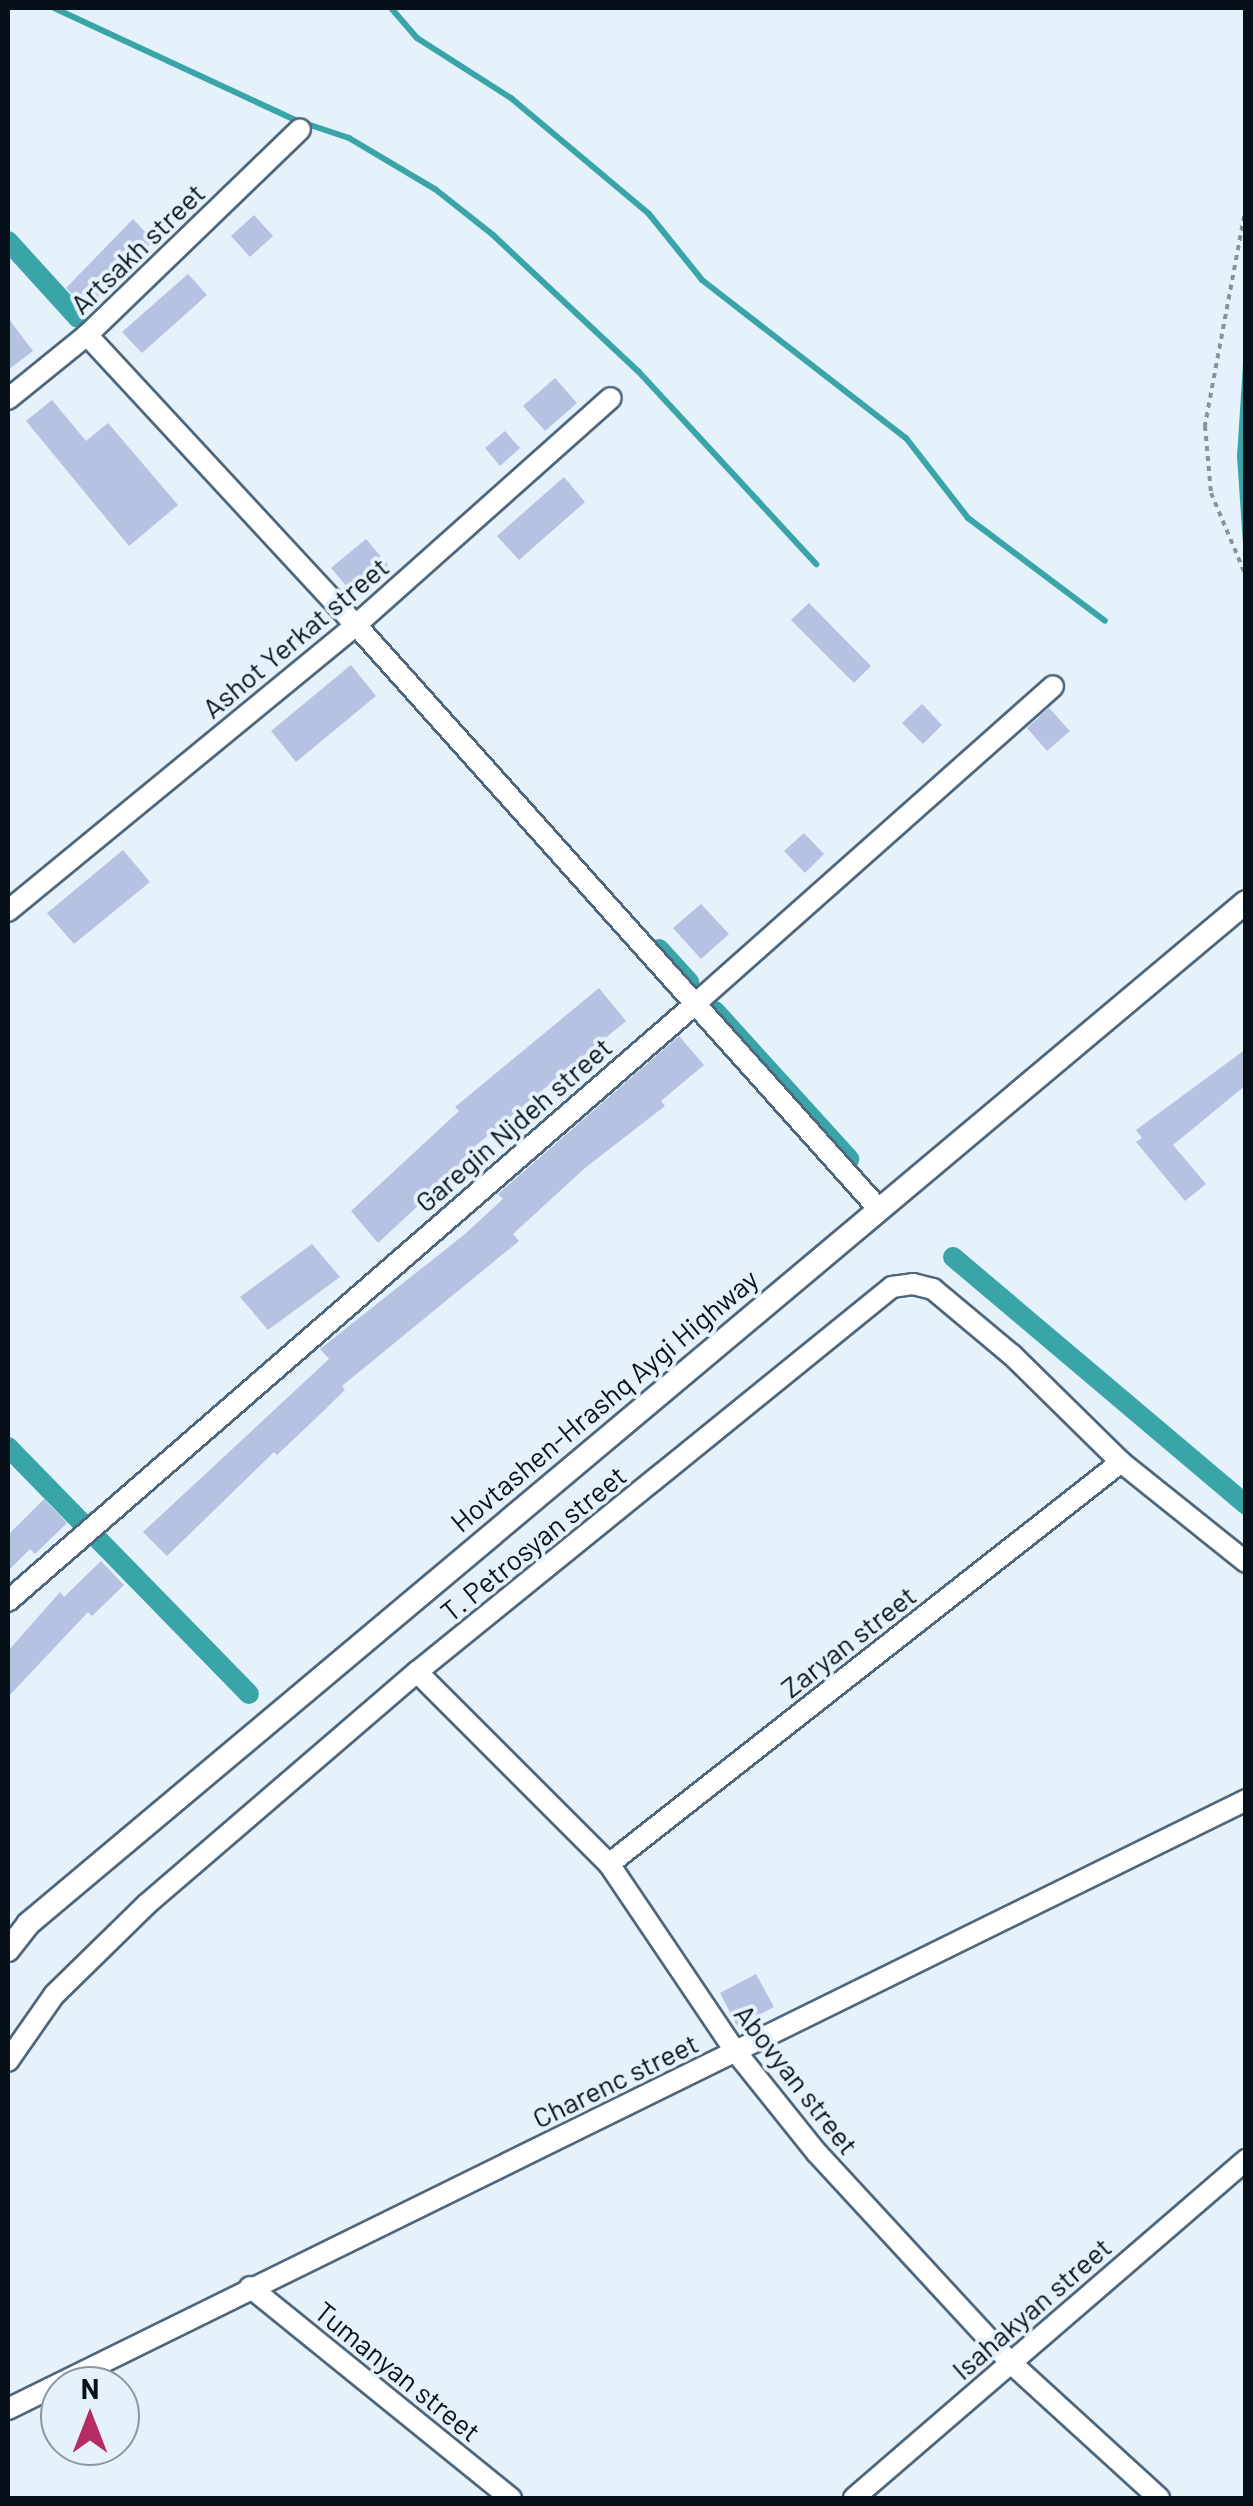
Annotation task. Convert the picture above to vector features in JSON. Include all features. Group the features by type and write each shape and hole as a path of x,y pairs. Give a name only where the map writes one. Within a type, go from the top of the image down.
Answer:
{"street":[{"name":"Artsakh street","path":"8,399 87,335 300,129"},
{"path":"87,335 356,625 878,1208"},
{"name":"Ashot Yerkat street","path":"8,911 356,625 611,398"},
{"name":"Garegin Njdeh street","path":"8,1601 105,1512 694,1005 1053,686"},
{"name":"Hovtashen-Hrashq Aygi Highway","path":"8,1950 28,1924 1246,902"},
{"name":"T. Petrosyan street","path":"8,2062 54,1995 147,1904 416,1672 892,1287 913,1284 934,1289 1012,1355 1121,1462 1246,1562"},
{"name":"Zaryan street","path":"610,1864 1121,1462"},
{"name":"Abovyan street","path":"416,1672 610,1864 736,2052 817,2153 1010,2362 1159,2498"},
{"name":"Charenc street","path":"8,2409 1246,1800"},
{"name":"Isahakyan street","path":"854,2498 1246,2160"},
{"name":"Tumanyan street","path":"250,2287 511,2498"}],"path":[{"path":"1246,206 1204,426 1211,492 1246,576"}],"building":[{"path":"254,215 273,236 250,257 231,236"},
{"path":"133,219 154,241 86,309 66,288"},
{"path":"188,274 207,295 142,353 122,332"},
{"path":"8,318 33,351 8,370"},
{"path":"555,378 577,403 545,431 523,406"},
{"path":"52,400 86,441 108,423 178,505 129,546 26,421"},
{"path":"505,431 520,448 500,466 485,448"},
{"path":"564,477 585,502 519,560 497,536"},
{"path":"366,539 388,565 353,594 331,568"},
{"path":"809,603 871,666 854,683 791,620"},
{"path":"351,665 376,696 296,762 271,731"},
{"path":"922,704 942,725 923,744 902,723"},
{"path":"1049,708 1070,731 1047,751 1027,728"},
{"path":"804,833 824,854 805,873 784,851"},
{"path":"123,850 150,882 74,944 47,913"},
{"path":"701,904 729,934 701,959 673,928"},
{"path":"599,988 626,1021 474,1147 477,1151 378,1243 351,1211 459,1111 455,1107"},
{"path":"679,1036 704,1065 661,1101 665,1106 585,1168 513,1234 519,1241 342,1386 345,1390 277,1455 274,1452 167,1556 143,1532 329,1359 320,1349 465,1234 503,1199 498,1194"},
{"path":"1246,1049 1246,1085 1173,1145 1206,1184 1185,1201 1136,1142 1142,1138 1136,1130"},
{"path":"312,1244 340,1277 268,1330 240,1297"},
{"path":"44,1499 67,1523 35,1554 30,1549 8,1571 8,1535"},
{"path":"101,1561 124,1585 92,1616 88,1612 8,1697 8,1651 60,1592 64,1597"},
{"path":"756,1974 774,2007 737,2026 720,1993"}],"waterway":[{"path":"54,8 295,120 349,138 435,189 493,235 638,371 816,564"},
{"path":"391,8 417,38 511,98 649,214 702,280 906,438 968,518 1105,621"},
{"path":"8,241 78,318"},
{"path":"1246,364 1240,456 1246,545"},
{"path":"659,949 689,982"},
{"path":"715,1011 849,1159"},
{"path":"953,1257 1246,1505"},
{"path":"8,1447 249,1694"}]}
